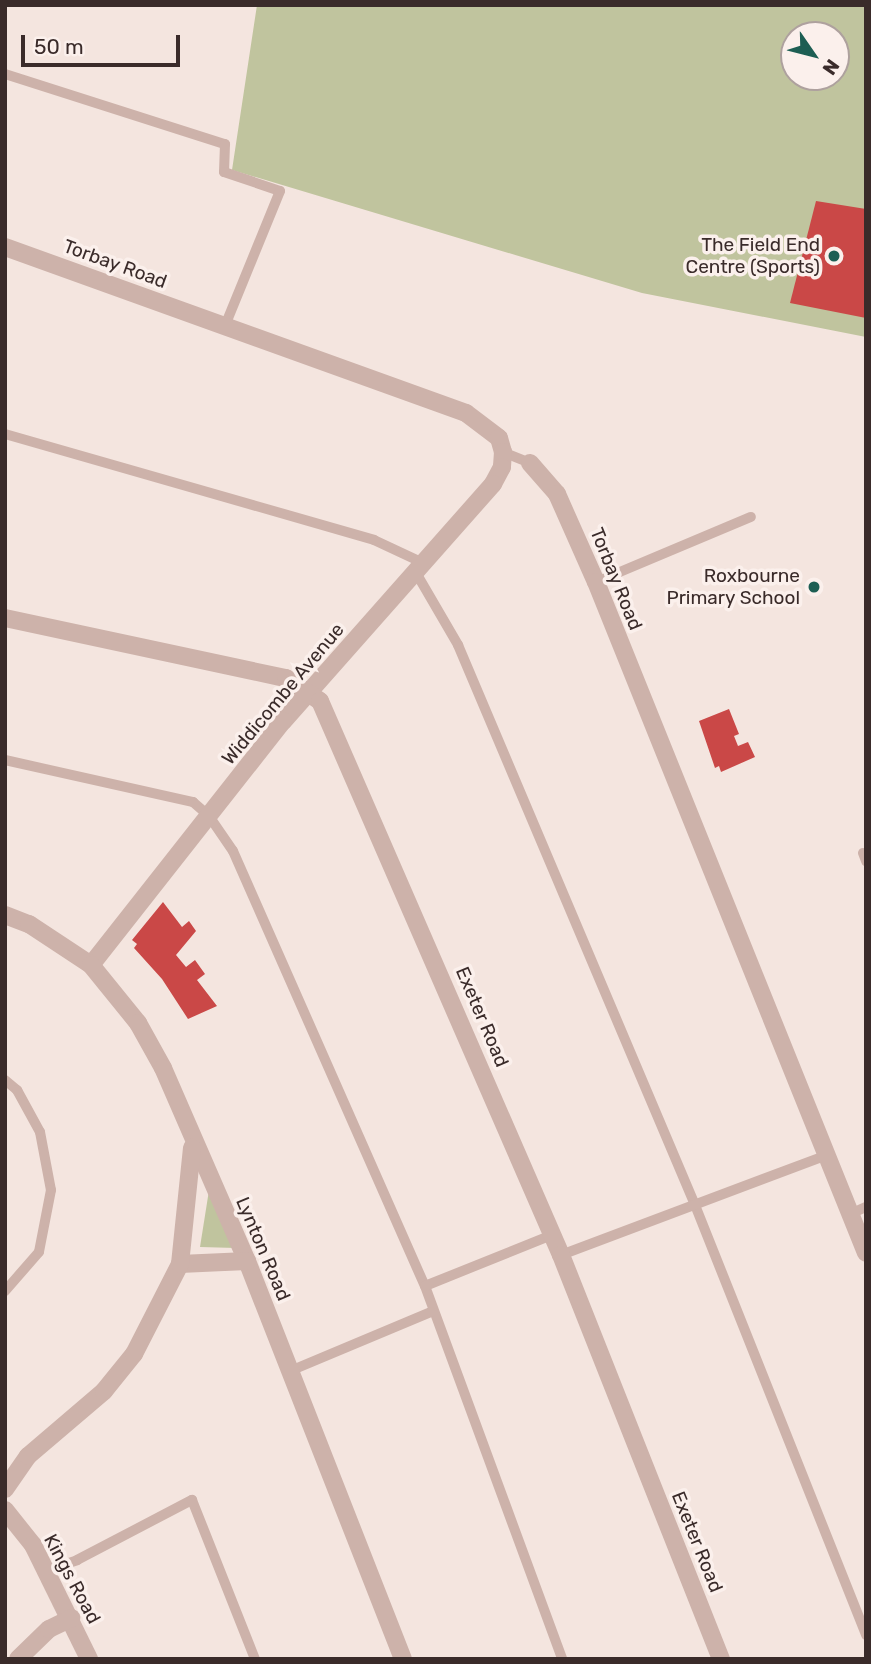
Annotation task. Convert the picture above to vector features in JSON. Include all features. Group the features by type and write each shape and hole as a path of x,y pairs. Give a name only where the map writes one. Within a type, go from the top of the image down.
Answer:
{"street":[{"name":"Torbay Road","path":"5,247 466,412 499,438 503,452"},
{"name":"Widdicombe Avenue","path":"91,965 310,690 494,484 502,467 503,452"},
{"name":"Torbay Road","path":"530,463 557,494 596,582 827,1155 858,1210 866,1253"},
{"path":"5,618 286,678 310,690"},
{"name":"Exeter Road","path":"310,690 336,730 561,1255 721,1659"},
{"name":"Lynton Road","path":"5,915 29,924 91,965 144,1034 182,1107 192,1142 247,1261 403,1659"},
{"path":"5,1489 28,1457 104,1391 134,1354 180,1264 192,1142"},
{"path":"180,1264 247,1261"},
{"name":"Kings Road","path":"7,1519 33,1545 44,1571 72,1618 89,1659"},
{"path":"18,1659 49,1629 72,1618"}],"lane":[{"path":"5,74 225,144 224,172 280,191 225,326"},
{"path":"5,435 374,540 418,567 458,645 695,1205 866,1635"},
{"name":"Torbay Road","path":"503,452 530,463"},
{"path":"596,582 751,517"},
{"path":"5,761 193,802 209,816 233,851 425,1286 431,1312 562,1659"},
{"path":"5,1080 17,1090 40,1132 51,1190 39,1252 5,1291"},
{"path":"561,1255 827,1155"},
{"path":"425,1286 552,1235"},
{"path":"290,1371 431,1312"},
{"path":"44,1571 77,1560 192,1500 255,1659"}],"green space":[{"path":"257,5 866,5 866,337 642,293 232,170"},
{"path":"210,1184 236,1248 200,1247"}],"building":[{"name":"The Field End Centre (Sports)","path":"816,201 866,209 866,318 790,303"},
{"path":"729,709 739,734 734,736 738,746 748,742 755,757 721,772 719,766 715,768 699,721"},
{"path":"163,902 182,927 189,921 196,931 176,955 186,967 195,960 205,974 197,980 217,1006 188,1019 162,979 134,948 137,944 132,940"}],"place":[{"name":"The Field End Centre (Sports)","path":"834,256"},
{"name":"Roxbourne Primary School","path":"814,587"}]}
